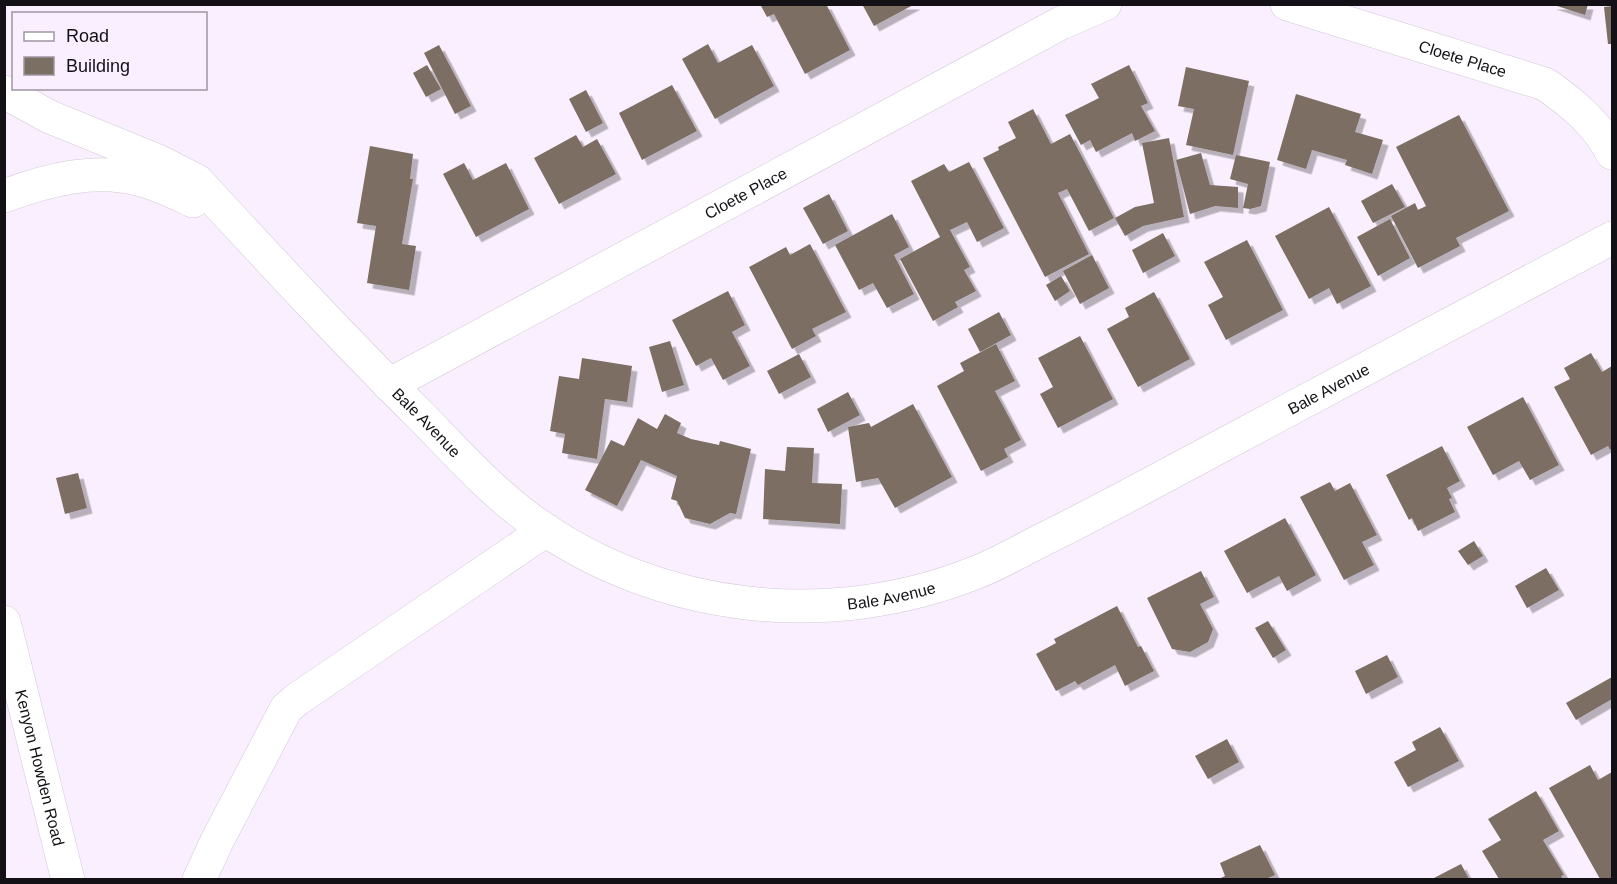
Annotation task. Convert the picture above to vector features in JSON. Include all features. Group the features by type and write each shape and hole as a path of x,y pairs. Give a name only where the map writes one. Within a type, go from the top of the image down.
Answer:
{"street":[{"name":"Cloete Place","path":"389,385 1061,23 1105,4"},
{"name":"Cloete Place","path":"1287,4 1545,84 1577,107 1604,138 1612,153"},
{"name":"Bale Avenue","path":"4,92 50,117 158,161 197,181 389,385 489,485 530,520 572,546 623,572 693,594 754,605 819,607 865,603 925,590 978,572 1077,523 1612,238"},
{"name":"Bale Avenue","path":"4,196 36,184 78,177 112,175 141,180 230,217"},
{"path":"199,879 286,710 296,700 546,530"},
{"name":"Kenyon Howden Road","path":"4,622 68,879"}],"building":[{"path":"760,4 826,4 850,50 805,74 774,14 767,17"},
{"path":"862,4 915,4 874,26"},
{"path":"1551,4 1588,4 1585,15"},
{"path":"1612,6 1612,44 1608,44 1604,7"},
{"path":"708,44 718,63 752,45 774,86 715,119 682,59"},
{"path":"439,45 471,106 455,114 424,53"},
{"path":"427,65 441,89 426,97 413,73"},
{"path":"1129,65 1148,103 1141,106 1155,131 1135,141 1132,133 1096,152 1090,140 1081,145 1065,115 1099,98 1091,84"},
{"path":"1186,67 1249,81 1233,155 1186,145 1194,109 1178,106"},
{"path":"672,85 697,131 642,160 619,113"},
{"path":"586,90 603,123 586,132 569,99"},
{"path":"1296,94 1361,114 1355,132 1383,140 1372,174 1345,165 1347,160 1312,150 1306,169 1277,160"},
{"path":"1033,109 1051,144 1070,134 1114,218 1089,231 1067,189 1058,193 1089,254 1045,277 983,158 1016,138 1008,122"},
{"path":"1459,115 1509,211 1456,238 1460,246 1418,268 1391,216 1415,203 1418,210 1426,206 1396,147"},
{"path":"576,135 583,147 597,139 616,174 559,204 534,158"},
{"path":"1169,138 1184,217 1143,226 1125,236 1115,218 1135,207 1154,203 1142,143"},
{"path":"370,146 413,154 410,179 413,179 402,244 416,246 409,290 367,283 376,226 357,223"},
{"path":"1201,153 1210,185 1238,187 1238,208 1215,206 1190,214 1176,160"},
{"path":"1236,155 1270,162 1261,206 1243,208 1248,184 1230,179"},
{"path":"969,162 1004,228 977,242 967,222 950,230 970,267 964,270 976,291 955,302 958,307 933,321 900,259 940,237 911,181 944,164 949,172"},
{"path":"464,163 473,180 506,163 529,209 476,237 443,174"},
{"path":"1392,184 1405,207 1373,223 1361,201"},
{"path":"829,194 848,231 823,244 803,208"},
{"path":"1329,207 1371,286 1337,304 1329,288 1309,299 1275,236"},
{"path":"892,214 909,247 894,255 914,294 887,308 873,283 859,290 835,245"},
{"path":"1390,219 1410,258 1378,276 1357,237"},
{"path":"1163,233 1175,256 1143,273 1132,250"},
{"path":"1247,240 1283,310 1226,340 1208,305 1223,297 1204,262"},
{"path":"810,244 846,312 812,329 816,336 792,349 749,267 786,247 790,255"},
{"path":"1092,255 1109,288 1080,304 1063,271"},
{"path":"1061,276 1070,291 1055,301 1046,285"},
{"path":"728,291 745,325 732,332 750,366 723,380 711,358 696,366 672,320"},
{"path":"1154,292 1190,359 1138,387 1107,329 1129,317 1125,308"},
{"path":"999,312 1011,335 980,352 968,329"},
{"path":"1080,336 1113,399 1058,428 1040,394 1053,387 1038,358"},
{"path":"670,341 684,385 662,392 649,347"},
{"path":"996,344 1015,381 995,391 1021,440 1004,449 1008,457 981,471 937,386 964,371 960,363"},
{"path":"1591,353 1602,372 1612,366 1612,448 1610,450 1608,446 1591,455 1554,387 1570,379 1564,368"},
{"path":"799,354 811,377 779,394 767,371"},
{"path":"582,358 632,366 627,402 605,399 597,459 562,453 565,434 550,431 559,376 579,379"},
{"path":"848,392 860,415 828,432 817,409"},
{"path":"1523,397 1559,465 1530,480 1519,461 1493,475 1467,427"},
{"path":"913,404 952,477 895,508 878,478 856,482 848,427 869,423 871,427"},
{"path":"665,414 681,423 677,433 691,439 719,445 720,441 751,449 736,514 730,513 710,524 685,518 677,501 671,499 677,476 641,460 617,506 585,490 611,440 624,446 638,418 657,429"},
{"path":"1442,446 1460,481 1447,488 1455,512 1418,531 1412,518 1409,520 1386,475"},
{"path":"787,447 814,448 812,483 842,484 840,524 763,519 765,469 785,471"},
{"path":"78,473 87,508 65,514 56,478"},
{"path":"1330,482 1335,491 1350,483 1377,535 1362,542 1374,565 1344,580 1300,497"},
{"path":"1285,518 1316,575 1287,591 1279,576 1247,593 1224,551"},
{"path":"1474,541 1483,556 1468,565 1458,551"},
{"path":"1546,568 1559,590 1527,608 1515,586"},
{"path":"1201,571 1214,597 1200,604 1213,629 1208,642 1190,652 1172,649 1147,598"},
{"path":"1117,606 1138,647 1141,646 1154,671 1125,686 1115,665 1078,685 1075,681 1056,691 1036,654 1056,643 1054,639"},
{"path":"1268,621 1286,650 1273,658 1255,628"},
{"path":"1387,655 1398,677 1366,694 1355,671"},
{"path":"1612,677 1612,699 1576,720 1566,703"},
{"path":"1440,727 1459,761 1408,787 1394,762 1416,750 1412,742"},
{"path":"1227,739 1239,762 1208,779 1195,756"},
{"path":"1590,765 1598,780 1612,772 1612,879 1600,879 1549,788"},
{"path":"1536,791 1559,831 1543,840 1564,875 1561,876 1563,879 1499,879 1482,851 1501,840 1488,819"},
{"path":"1260,845 1275,875 1266,879 1219,879 1225,876 1220,863"},
{"path":"1461,864 1469,879 1432,879"}]}
